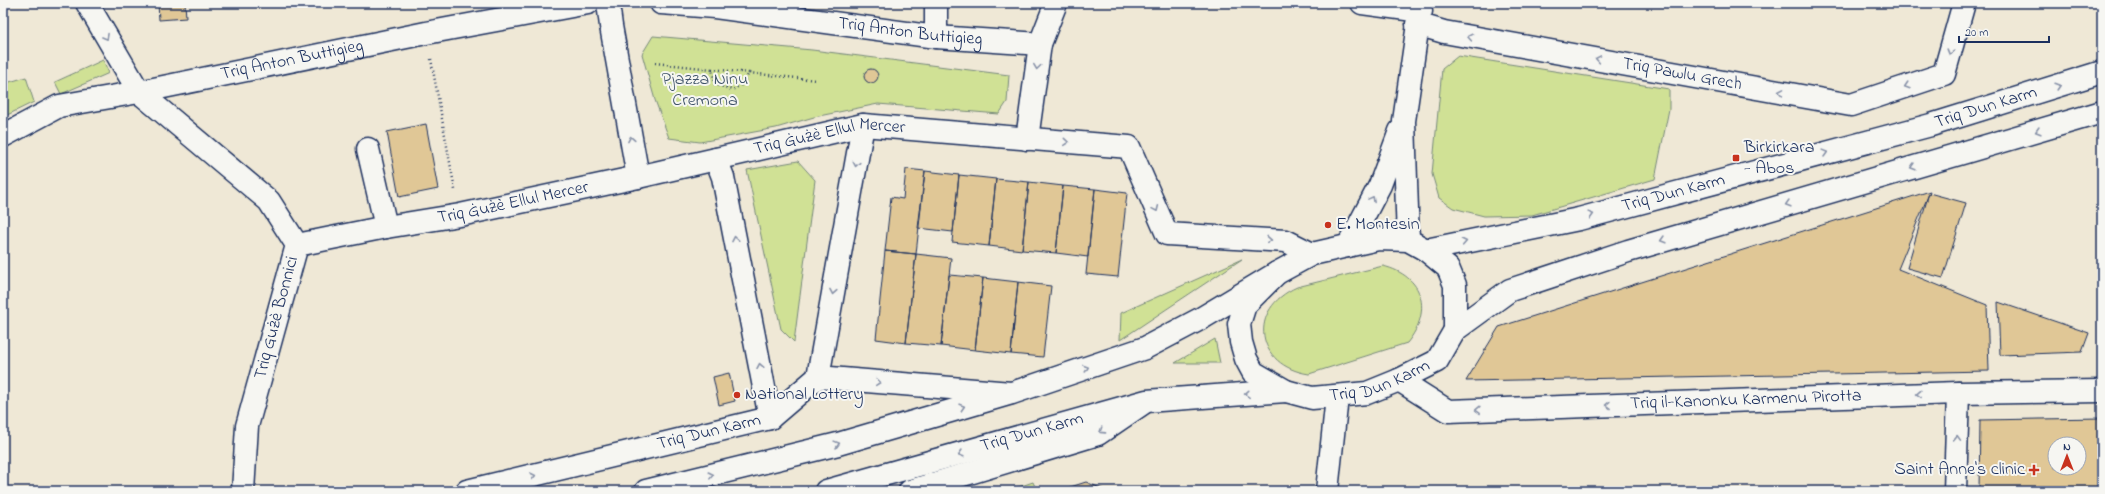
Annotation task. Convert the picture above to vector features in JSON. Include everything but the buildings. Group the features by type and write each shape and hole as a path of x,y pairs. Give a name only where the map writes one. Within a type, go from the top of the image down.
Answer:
{"main road":[{"name":"Triq Gużè Bonnici","path":"87,3 139,92 269,201 297,245 247,426 243,491"},
{"name":"Triq Anton Buttigieg","path":"3,136 59,106 139,92 426,33 588,3"},
{"path":"608,3 638,177"},
{"name":"Triq Anton Buttigieg","path":"661,3 715,5 936,37 1040,44"},
{"path":"936,3 936,37"},
{"path":"1027,139 1040,44 1056,3"},
{"name":"Triq Pawlu Grech","path":"1362,3 1419,13 1444,32 1851,105 1944,74 1964,3"},
{"path":"1348,246 1380,186 1404,121 1419,13"},
{"name":"Triq Dun Karm","path":"646,491 838,444 1012,393 1145,348 1202,318 1276,273 1312,254 1378,239 1417,245 1580,219 1931,125 2102,72"},
{"name":"Triq Dun Karm","path":"1276,273 1245,305 1239,324 1241,342 1246,359 1253,372 1286,391 1312,398 1337,397 1367,393 1399,380 1437,361 1455,330 1510,290 1628,251 2102,112"},
{"path":"1404,121 1417,245 1448,268 1455,285 1455,330"},
{"path":"818,377 863,125"},
{"name":"Triq Ġużè Ellul Mercer","path":"297,245 386,227 460,215 638,177 863,125 1129,147 1167,234 1286,241 1312,254"},
{"path":"368,149 386,227"},
{"path":"716,159 723,178 770,418"},
{"name":"Triq Dun Karm","path":"467,491 770,418 818,377 1012,393"},
{"name":"Triq il-Kanonku Karmenu Pirotta","path":"1399,380 1448,411 1958,393 2102,391"},
{"name":"Triq Dun Karm","path":"826,491 1146,401 1286,391"},
{"path":"1955,491 1958,393"},
{"path":"1327,491 1337,397"},
{"name":"Triq Dun Karm","path":"910,491 1098,434 1146,401"}],"path":[{"path":"426,33 460,215"},
{"path":"656,63 816,80"},
{"path":"712,69 715,84 732,90 743,84 749,73"}],"green space":[{"name":"Pjazza Ninu Cremona","path":"653,36 812,50 1009,75 1007,102 999,114 878,104 814,117 776,128 700,142 669,138 655,100 642,54"},
{"path":"1458,56 1669,89 1669,109 1655,179 1532,215 1484,216 1453,208 1439,198 1432,174 1442,69"},
{"path":"103,60 109,73 61,94 55,82"},
{"path":"26,77 34,102 3,117 3,84"},
{"path":"798,161 815,180 794,342 781,329 747,170"},
{"path":"1242,259 1120,340 1121,313"},
{"path":"1383,266 1397,271 1408,278 1415,286 1420,296 1422,307 1420,319 1415,331 1407,343 1309,374 1291,369 1277,360 1268,349 1264,336 1265,322 1270,309 1281,297 1297,287"},
{"path":"1215,339 1220,363 1175,363"},
{"path":"1033,482 1037,491 1007,491"}],"place":[{"name":"Birkirkara - Abos","path":"1736,158"},
{"name":"E. Montesin","path":"1328,225"},
{"name":"National Lottery","path":"737,395"},
{"name":"Saint Anne's clinic","path":"2034,470"}]}
